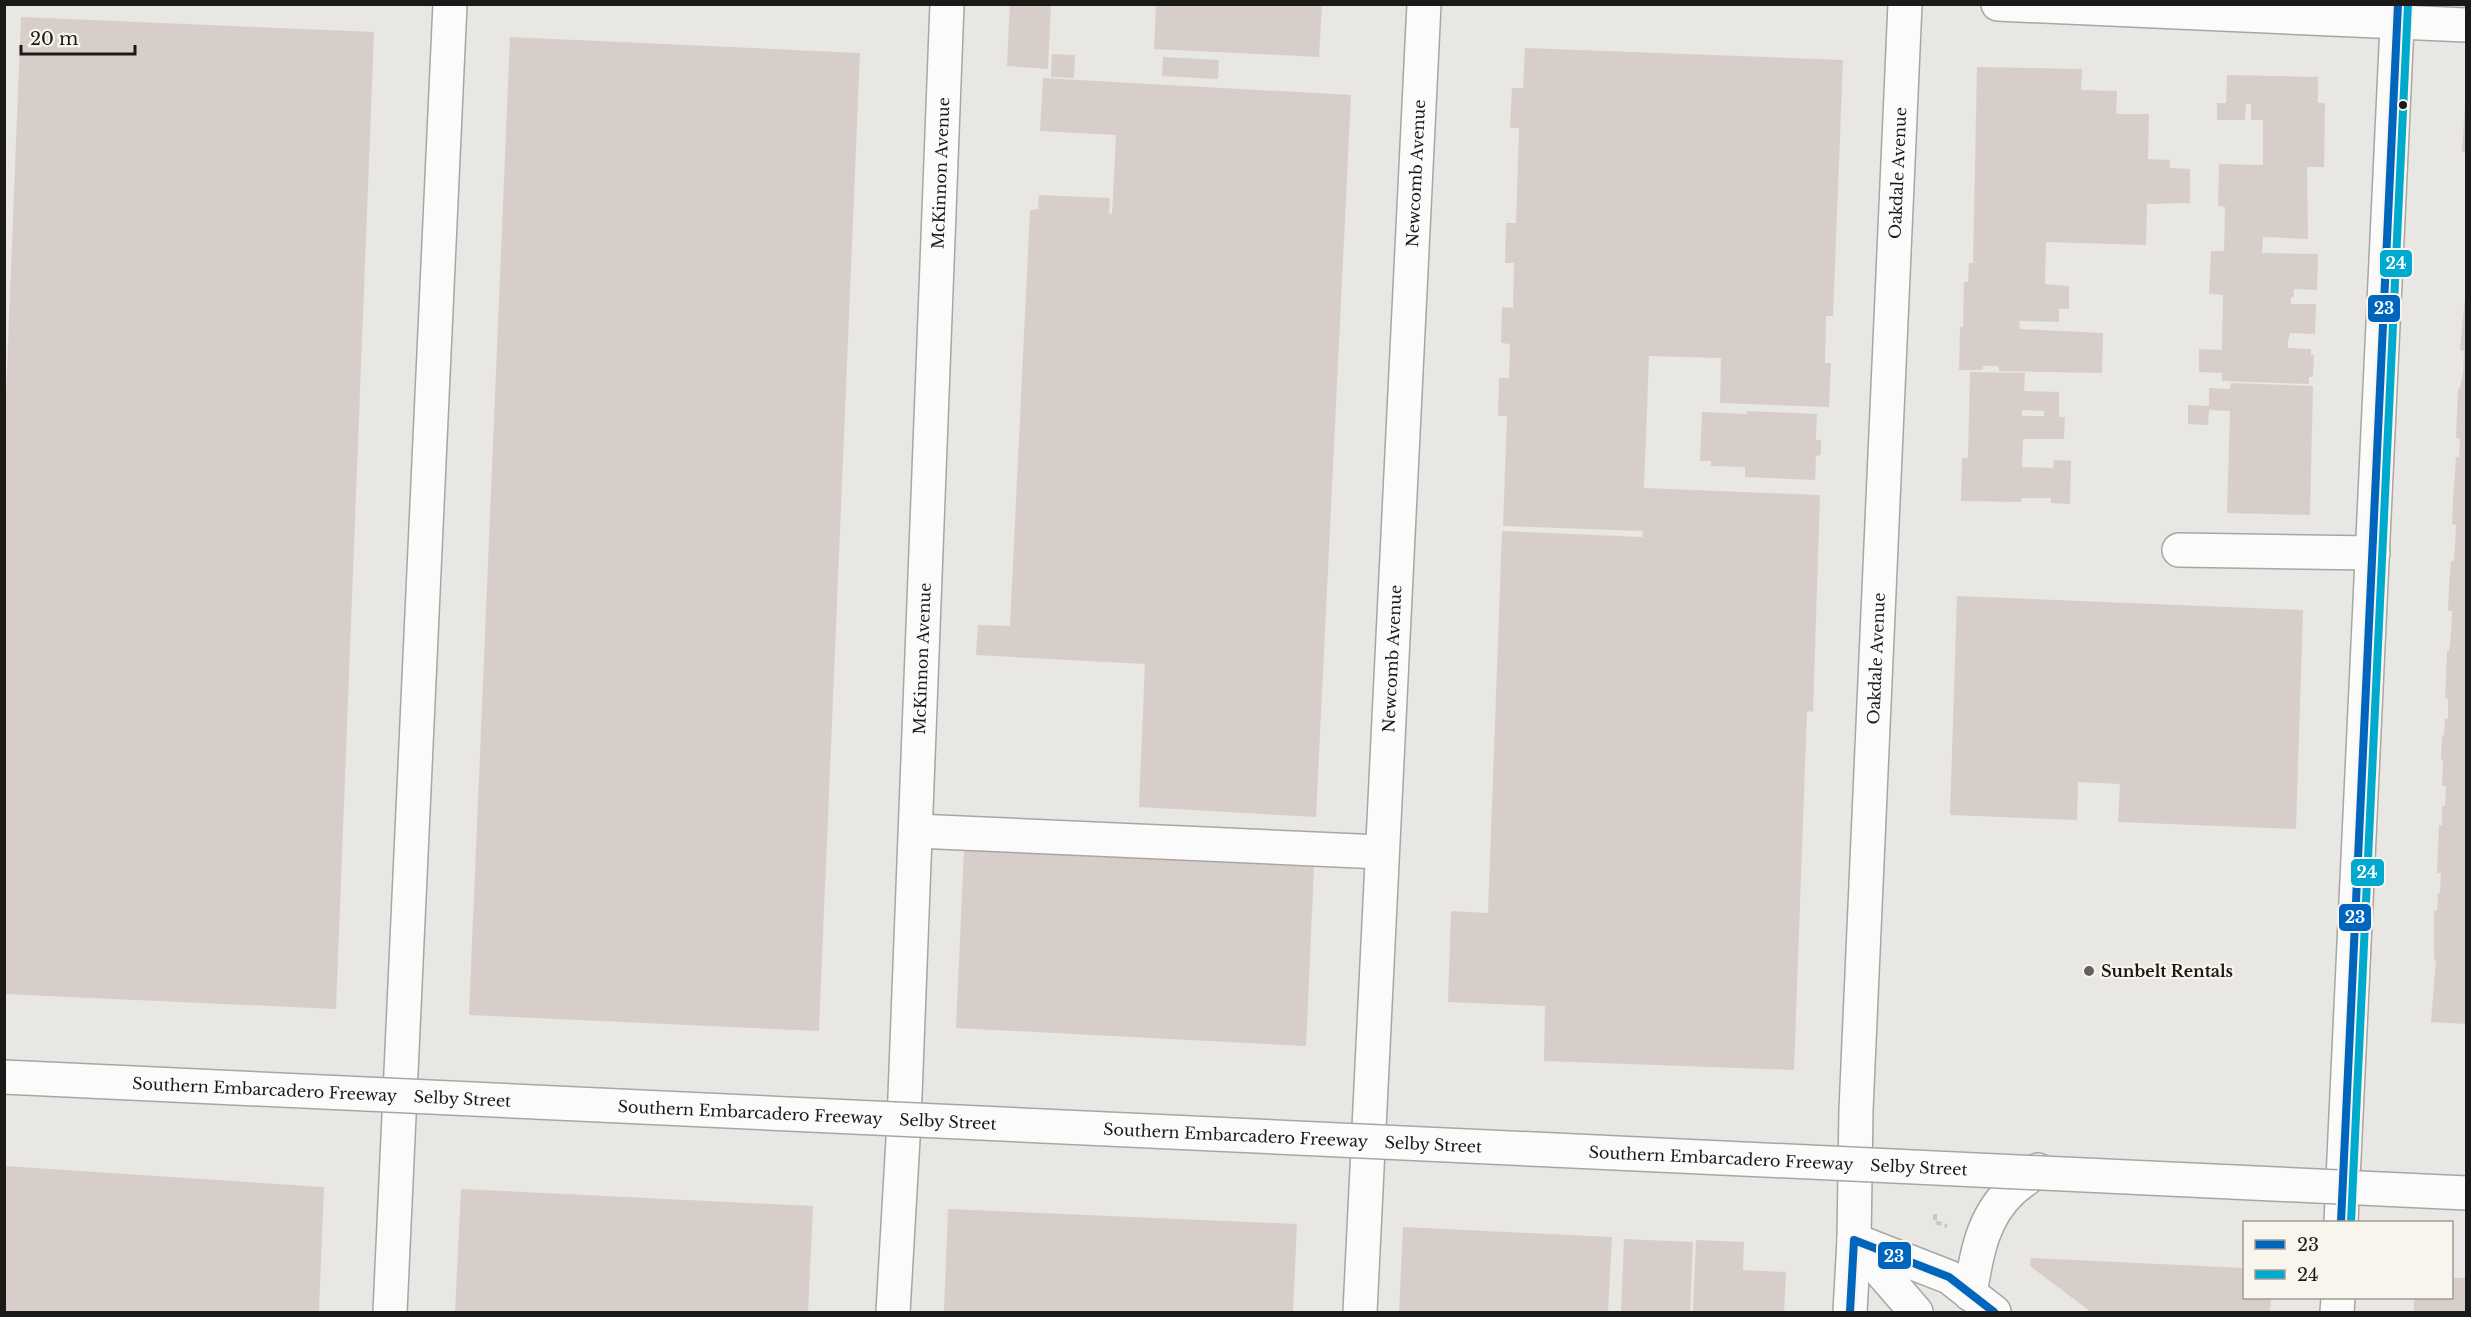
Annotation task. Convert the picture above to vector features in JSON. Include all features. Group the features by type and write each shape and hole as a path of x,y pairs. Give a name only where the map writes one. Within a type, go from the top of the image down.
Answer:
{"main road":[{"path":"390,1312 450,4"},
{"name":"McKinnon Avenue","path":"893,1312 904,1122 947,4"},
{"name":"Newcomb Avenue","path":"1360,1312 1424,4"},
{"name":"Oakdale Avenue","path":"1850,1312 1854,1240 1854,1162 1905,4"},
{"path":"1998,4 2398,13 2466,25"},
{"path":"2341,1221 2398,13"},
{"path":"2179,550 2373,553"},
{"path":"916,831 1381,852"},
{"name":"Southern Embarcadero Freeway","path":"4,1058 2466,1171"},
{"name":"Selby Street","path":"4,1075 400,1093 904,1122 2343,1182 2466,1191"},
{"name":"Southern Embarcadero Freeway","path":"4,1075 2466,1191"},
{"path":"1982,1303 1977,1248 1989,1221 2010,1191 2038,1170"},
{"path":"1854,1240 1949,1277 1982,1303"},
{"path":"1854,1240 1916,1312"}],"path":[{"path":"1935,1214 1935,1222 1957,1228"}],"building":[{"path":"1010,4 1051,4 1048,69 1007,66"},
{"path":"1156,5 1322,5 1319,57 1154,49"},
{"path":"21,17 374,32 336,1009 4,994 4,445"},
{"path":"510,37 860,53 819,1031 469,1015"},
{"path":"1525,48 1843,60 1833,316 1826,316 1825,363 1831,363 1829,407 1720,403 1721,358 1649,356 1644,488 1820,495 1813,712 1807,711 1794,1070 1544,1061 1545,1006 1448,1002 1451,911 1488,913 1502,531 1642,537 1643,531 1503,526 1507,416 1498,416 1499,378 1509,378 1510,344 1501,343 1502,307 1513,308 1514,263 1505,263 1506,223 1516,223 1519,128 1510,128 1512,88 1523,88"},
{"path":"1052,54 1075,55 1074,78 1051,77"},
{"path":"1163,57 1219,60 1218,79 1162,76"},
{"path":"1977,67 2082,69 2081,90 2117,91 2116,114 2149,114 2148,159 2170,160 2170,168 2190,169 2190,203 2147,204 2146,245 2046,242 2045,284 2069,286 2069,309 2059,309 2059,322 2019,321 2020,329 2103,333 2102,373 1999,371 1998,366 1983,366 1983,370 1959,370 1964,282 1968,282 1969,263 1973,263"},
{"path":"2227,75 2318,77 2318,103 2325,103 2324,167 2307,167 2308,239 2263,237 2262,253 2318,254 2317,290 2294,289 2294,297 2291,297 2291,304 2316,304 2315,334 2290,333 2288,342 2288,348 2311,349 2311,355 2314,355 2313,377 2309,377 2309,384 2222,381 2222,373 2199,372 2199,349 2222,350 2223,295 2209,294 2211,251 2224,251 2225,207 2218,206 2219,164 2263,165 2263,120 2251,120 2251,104 2246,104 2245,120 2217,120 2217,103 2226,103"},
{"path":"1043,78 1351,95 1316,817 1139,807 1145,664 976,655 978,625 1010,626 1030,210 1038,209 1039,195 1110,198 1109,213 1112,214 1116,135 1040,131"},
{"path":"2465,105 2466,152 2462,152"},
{"path":"2465,296 2466,1024 2431,1022 2436,960 2434,959 2434,910 2437,911 2441,873 2437,873 2439,825 2442,825 2442,806 2445,806 2446,786 2442,786 2443,760 2441,760 2442,735 2444,736 2445,718 2448,719 2448,698 2445,699 2447,651 2449,651 2452,611 2448,611 2449,586 2451,561 2454,561 2456,525 2452,524 2456,457 2459,457 2460,439 2456,438 2458,389 2460,389 2463,371 2464,351 2460,350"},
{"path":"1970,372 2025,373 2024,391 2059,392 2059,417 2065,417 2064,439 2023,439 2022,467 2053,468 2054,460 2071,461 2070,504 2051,503 2051,498 2021,498 2021,502 1961,501 1962,458 1968,458","holes":["2022,410 2044,411 2044,416 2022,416"]},
{"path":"2231,383 2313,386 2310,515 2227,513 2230,411 2209,410 2208,425 2188,424 2188,405 2209,406 2209,388 2230,389"},
{"path":"1747,411 1817,414 1816,440 1821,440 1821,455 1816,456 1815,480 1745,477 1745,467 1711,466 1711,461 1700,461 1702,412 1747,414"},
{"path":"1957,596 2303,610 2296,829 2118,822 2120,784 2078,782 2077,820 1950,815"},
{"path":"964,849 1314,867 1306,1046 956,1028"},
{"path":"4,1166 324,1187 319,1312 4,1312"},
{"path":"461,1189 813,1206 808,1312 455,1312"},
{"path":"948,1209 1297,1224 1293,1312 944,1312"},
{"path":"1403,1227 1612,1237 1608,1312 1399,1312"},
{"path":"1624,1239 1693,1242 1690,1312 1621,1312"},
{"path":"1696,1240 1744,1242 1743,1270 1786,1272 1784,1312 1693,1312"},
{"path":"2031,1258 2243,1268 2243,1299 2271,1299 2270,1312 2091,1312 2030,1266"},
{"path":"2453,1278 2466,1278 2466,1312 2414,1312 2414,1299 2453,1299"}],"transit line":[{"name":"23","path":"2341,1221 2398,4"},
{"name":"24","path":"2351,1221 2408,4"},
{"name":"23","path":"1850,1312 1854,1240 1949,1277 1994,1312"}],"place":[{"name":"Sunbelt Rentals","path":"2089,971"}]}
